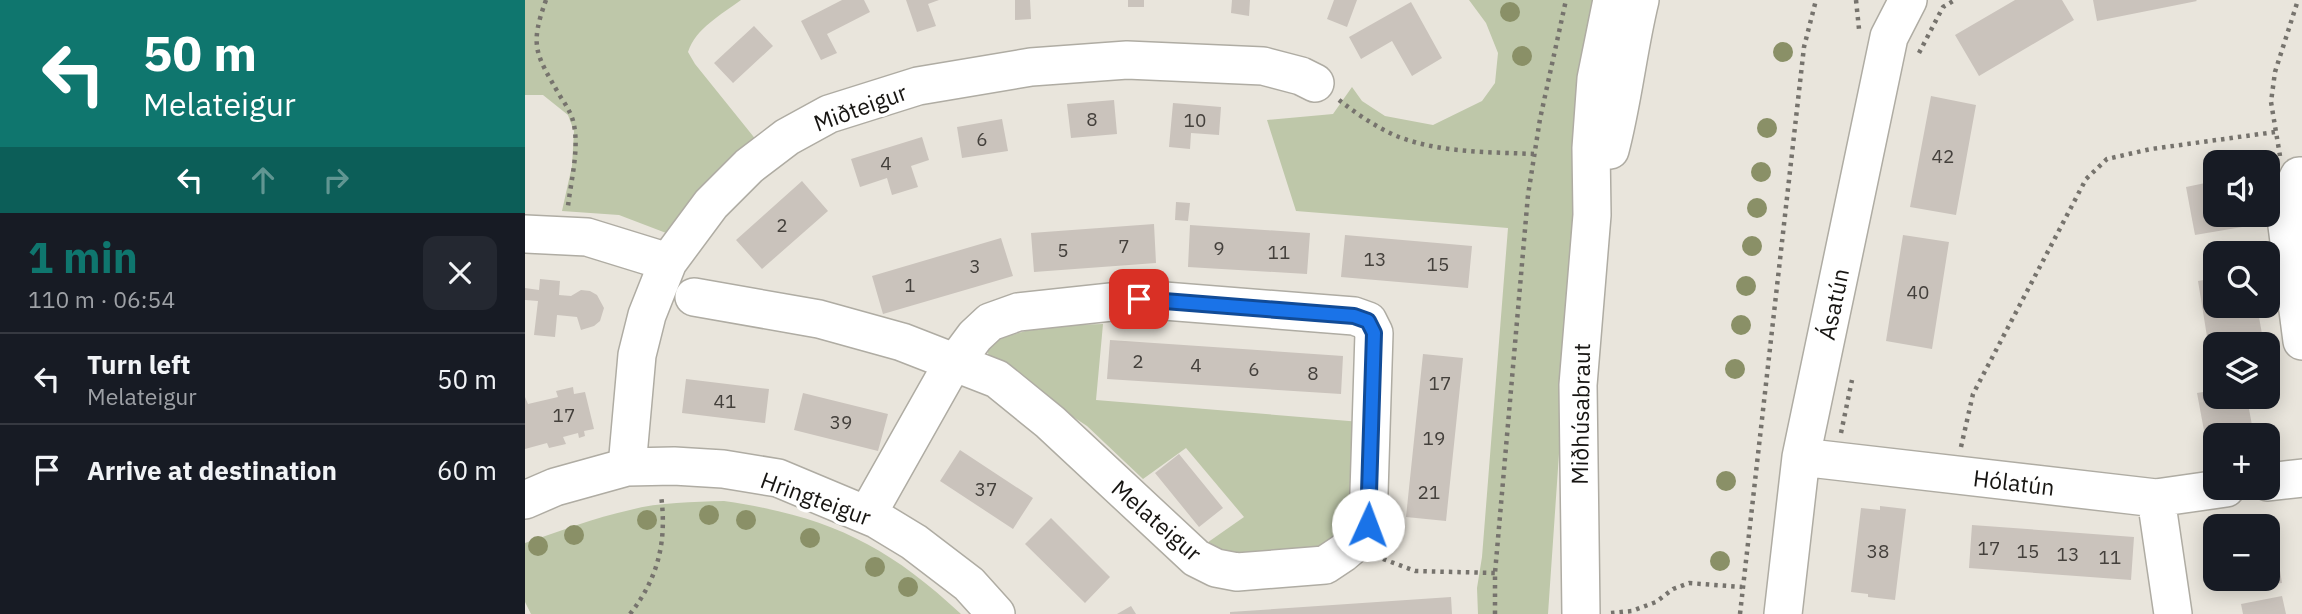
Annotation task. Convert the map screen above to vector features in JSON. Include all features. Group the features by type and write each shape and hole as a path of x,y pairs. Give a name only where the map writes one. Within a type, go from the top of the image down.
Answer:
{"street":[{"name":"Miðhúsabraut","path":"1581,614 1578,385 1592,215 1591,148 1596,79 1612,0"},
{"name":"Miðhúsabraut","path":"1592,215 1616,127 1640,0"},
{"name":"Ásatún","path":"1783,614 1801,457 1889,37 1908,0"},
{"name":"Miðteigur","path":"642,466 637,355 647,315 667,262 711,204 749,166 787,137 829,114 918,86 1031,67 1127,61 1263,66 1301,76 1315,83"},
{"path":"2296,184 2286,218 2302,341"},
{"path":"525,234 587,237 667,262"},
{"name":"Melateigur","path":"694,297 819,319 902,342 955,363 997,379 1022,398 1196,558 1216,568 1237,572 1325,565 1362,537 1368,525 1374,333 1368,321 1354,316 1139,299 1018,312 991,322 975,336 955,363 867,515"},
{"name":"Hólatún","path":"1801,457 2156,498 2203,491"},
{"name":"Hringteigur","path":"525,500 555,487 642,466 723,469 778,478 867,515 914,542 969,584 996,614"},
{"path":"2280,481 2302,478"},
{"path":"2156,498 2173,614"}],"path":[{"path":"547,0 537,26 536,45 543,66 569,110 576,140 564,235"},
{"path":"1495,614 1495,573 1528,195 1566,0"},
{"path":"1740,614 1804,47 1816,0"},
{"path":"2296,184 2276,143 2270,102 2275,72 2298,0"},
{"path":"1315,83 1360,116 1400,137 1435,146 1534,154"},
{"path":"1954,475 1973,394 2086,179 2107,159 2151,149 2275,132"},
{"path":"630,614 641,600 660,558 664,521 642,466"},
{"path":"1351,547 1415,571 1495,573"},
{"path":"1603,614 1632,611 1656,602 1673,589 1689,583 1742,587"}],"green space":[{"path":"525,0 741,0 703,29 688,52 757,141 674,236 619,215 562,211 572,166 574,131 568,115 543,95 525,95"},
{"path":"1469,0 1603,0 1568,323 1548,614 1478,614 1477,588 1482,557 1508,228 1296,211 1267,120 1333,114 1352,87 1362,101 1385,116 1433,125 1482,101 1495,83 1498,53 1486,23"},
{"path":"1103,324 1096,400 1361,422 1363,515 1322,550 1245,555 1221,553 1204,545 1244,517 1186,448 1143,479 1087,426 992,363 984,343 1043,326"},
{"path":"724,501 793,515 852,536 906,568 961,614 531,614 525,602 525,543 641,507"}],"building":[{"path":"842,0 864,0 870,12 827,34 837,53 821,60 801,21"},
{"path":"906,0 939,0 928,4 936,26 917,32"},
{"path":"1015,0 1030,0 1031,19 1015,20"},
{"path":"1128,0 1144,0 1144,7 1128,7"},
{"path":"1232,0 1250,0 1249,16 1231,13"},
{"path":"1334,0 1357,0 1347,27 1327,19"},
{"path":"2015,0 2062,0 2074,20 1979,76 1955,35"},
{"path":"2093,0 2196,0 2197,1 2097,21"},
{"path":"1411,2 1442,58 1412,76 1392,41 1361,59 1349,37"},
{"path":"754,26 773,46 733,83 714,63"},
{"path":"1931,96 1976,105 1956,215 1910,207"},
{"path":"1114,100 1117,134 1071,138 1067,104"},
{"path":"1173,103 1221,107 1219,135 1191,133 1190,149 1169,147"},
{"path":"1002,119 1008,151 962,158 957,127"},
{"path":"922,137 929,160 911,166 918,187 892,195 887,178 860,187 851,159"},
{"path":"802,181 828,211 762,269 736,240"},
{"path":"2203,183 2203,227 2242,227 2195,235 2186,187"},
{"path":"1176,202 1190,203 1188,221 1175,220"},
{"path":"1154,224 1156,263 1034,272 1031,233"},
{"path":"1190,225 1310,233 1307,274 1188,267"},
{"path":"1345,235 1472,246 1468,288 1341,277"},
{"path":"1903,235 1949,242 1932,349 1886,341"},
{"path":"1001,238 1013,276 883,314 872,276"},
{"path":"540,279 560,281 559,295 571,296 581,290 597,295 604,308 600,321 581,330 577,317 557,315 555,337 534,335 538,301 525,300 525,288 539,290"},
{"path":"2203,280 2203,312 2198,281"},
{"path":"2204,318 2259,318 2262,332 2206,332"},
{"path":"1110,340 1343,356 1341,394 1107,379"},
{"path":"1423,354 1463,358 1446,521 1406,517"},
{"path":"686,379 769,389 765,423 682,413"},
{"path":"573,387 574,394 585,392 594,429 584,431 585,436 579,438 578,433 563,437 566,444 549,448 547,443 525,449 525,397 528,404 558,397 556,391"},
{"path":"2203,392 2203,409 2249,409 2252,423 2203,423 2203,425 2197,393"},
{"path":"803,393 888,414 878,451 794,430"},
{"path":"960,450 1033,498 1013,529 940,481"},
{"path":"1179,454 1223,508 1199,527 1155,473"},
{"path":"1880,506 1906,509 1895,600 1851,592 1861,508 1880,510"},
{"path":"1051,518 1110,577 1085,603 1025,544"},
{"path":"1972,525 2134,537 2131,580 1969,568"},
{"path":"2282,596 2286,614 2243,614 2241,604"},
{"path":"1451,597 1452,614 1230,614 1230,612"},
{"path":"1131,606 1136,614 1117,614"}],"route":[{"path":"1139,299 1354,316 1368,321 1374,333 1368,525"}]}
